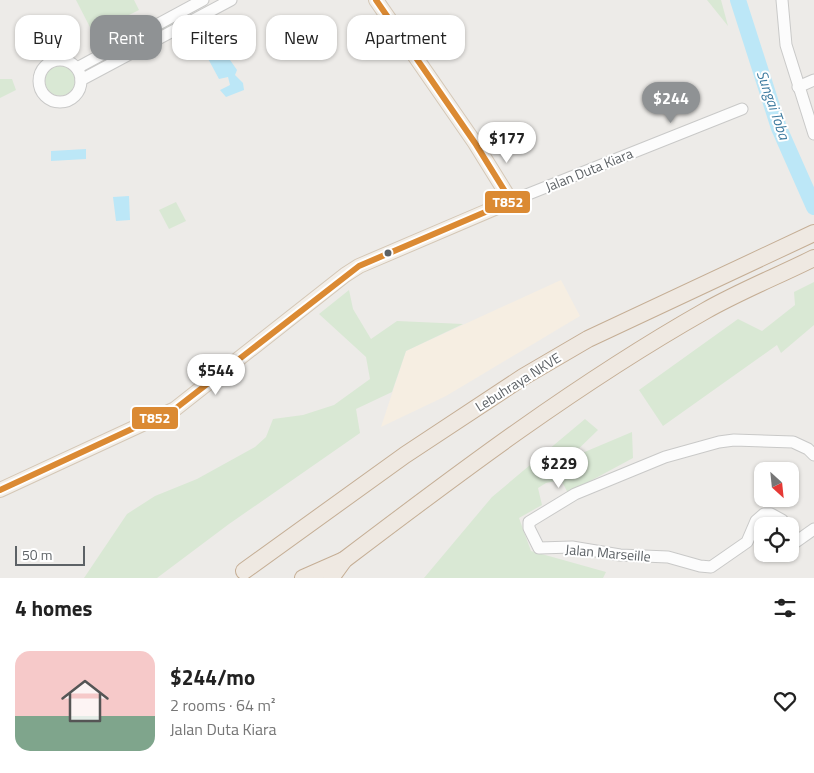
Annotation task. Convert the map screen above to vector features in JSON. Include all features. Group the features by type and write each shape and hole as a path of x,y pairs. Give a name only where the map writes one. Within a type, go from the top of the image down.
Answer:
{"highway":[{"name":"Lebuhraya NKVE","path":"244,571 405,455 523,377 588,339 814,233"},
{"path":"303,578 344,560 545,414 650,344 707,310 814,258"},
{"path":"331,578 344,560"}],"main road":[{"path":"376,0 476,143 511,201"},
{"name":"Jalan Duta Kiara","path":"0,490 175,409 359,266 511,201"}],"street":[{"path":"76,68 203,0"},
{"path":"81,80 76,68 65,61 52,62 41,71 39,77 40,91 50,100 64,102 76,94 81,80 231,0"},
{"path":"782,0 786,45 814,134"},
{"path":"798,87 814,80"},
{"name":"Jalan Duta Kiara","path":"511,201 742,109"},
{"name":"Jalan Marseille","path":"754,526 747,542 711,567 700,566 668,557 620,555 572,547 538,548 528,528 529,522 575,494 665,457 719,442 734,440 793,442 808,449 814,455"},
{"name":"Jalan Marseille","path":"761,517 764,514 771,514 776,517"},
{"path":"799,540 814,529"}],"shaded area":[{"path":"561,280 580,316 446,396 381,427 406,351"}],"green space":[{"path":"76,0 134,0 139,10 129,15 90,15 90,27"},
{"path":"707,0 721,0 728,26"},
{"path":"172,21 172,25 162,30 162,26"},
{"path":"98,60 105,60 90,68 89,65"},
{"path":"60,66 66,67 74,75 74,87 66,95 60,96 54,95 46,87 45,81 46,75 54,67"},
{"path":"0,79 12,79 16,90 0,98"},
{"path":"176,202 186,221 169,229 159,210"},
{"path":"814,282 814,325 781,353 777,345 663,426 639,390 738,319 762,331 795,305 794,292"},
{"path":"349,290 353,309 371,339 397,321 463,324 406,351 392,392 356,409 360,433 229,524 157,578 84,578 127,514 155,496 197,479 255,447 266,437 273,419 303,415 334,405 370,379 366,357 319,314"},
{"path":"585,419 598,430 568,459 632,432 633,458 568,493 561,480 546,483 538,488 542,505 519,518 531,551 606,572 603,578 424,578 492,497"}],"water":[{"path":"209,60 230,60 237,70 235,75 243,83 244,90 226,97 220,90 230,85 228,77 219,79"},
{"path":"86,149 86,159 51,161 51,151"},
{"path":"129,196 130,220 116,221 113,197"}],"waterway":[{"name":"Sungai Toba","path":"738,0 779,128 814,207"}],"transit line":[{"name":"T852","path":"0,490 175,409 359,266 511,201 475,143 376,0"}]}
